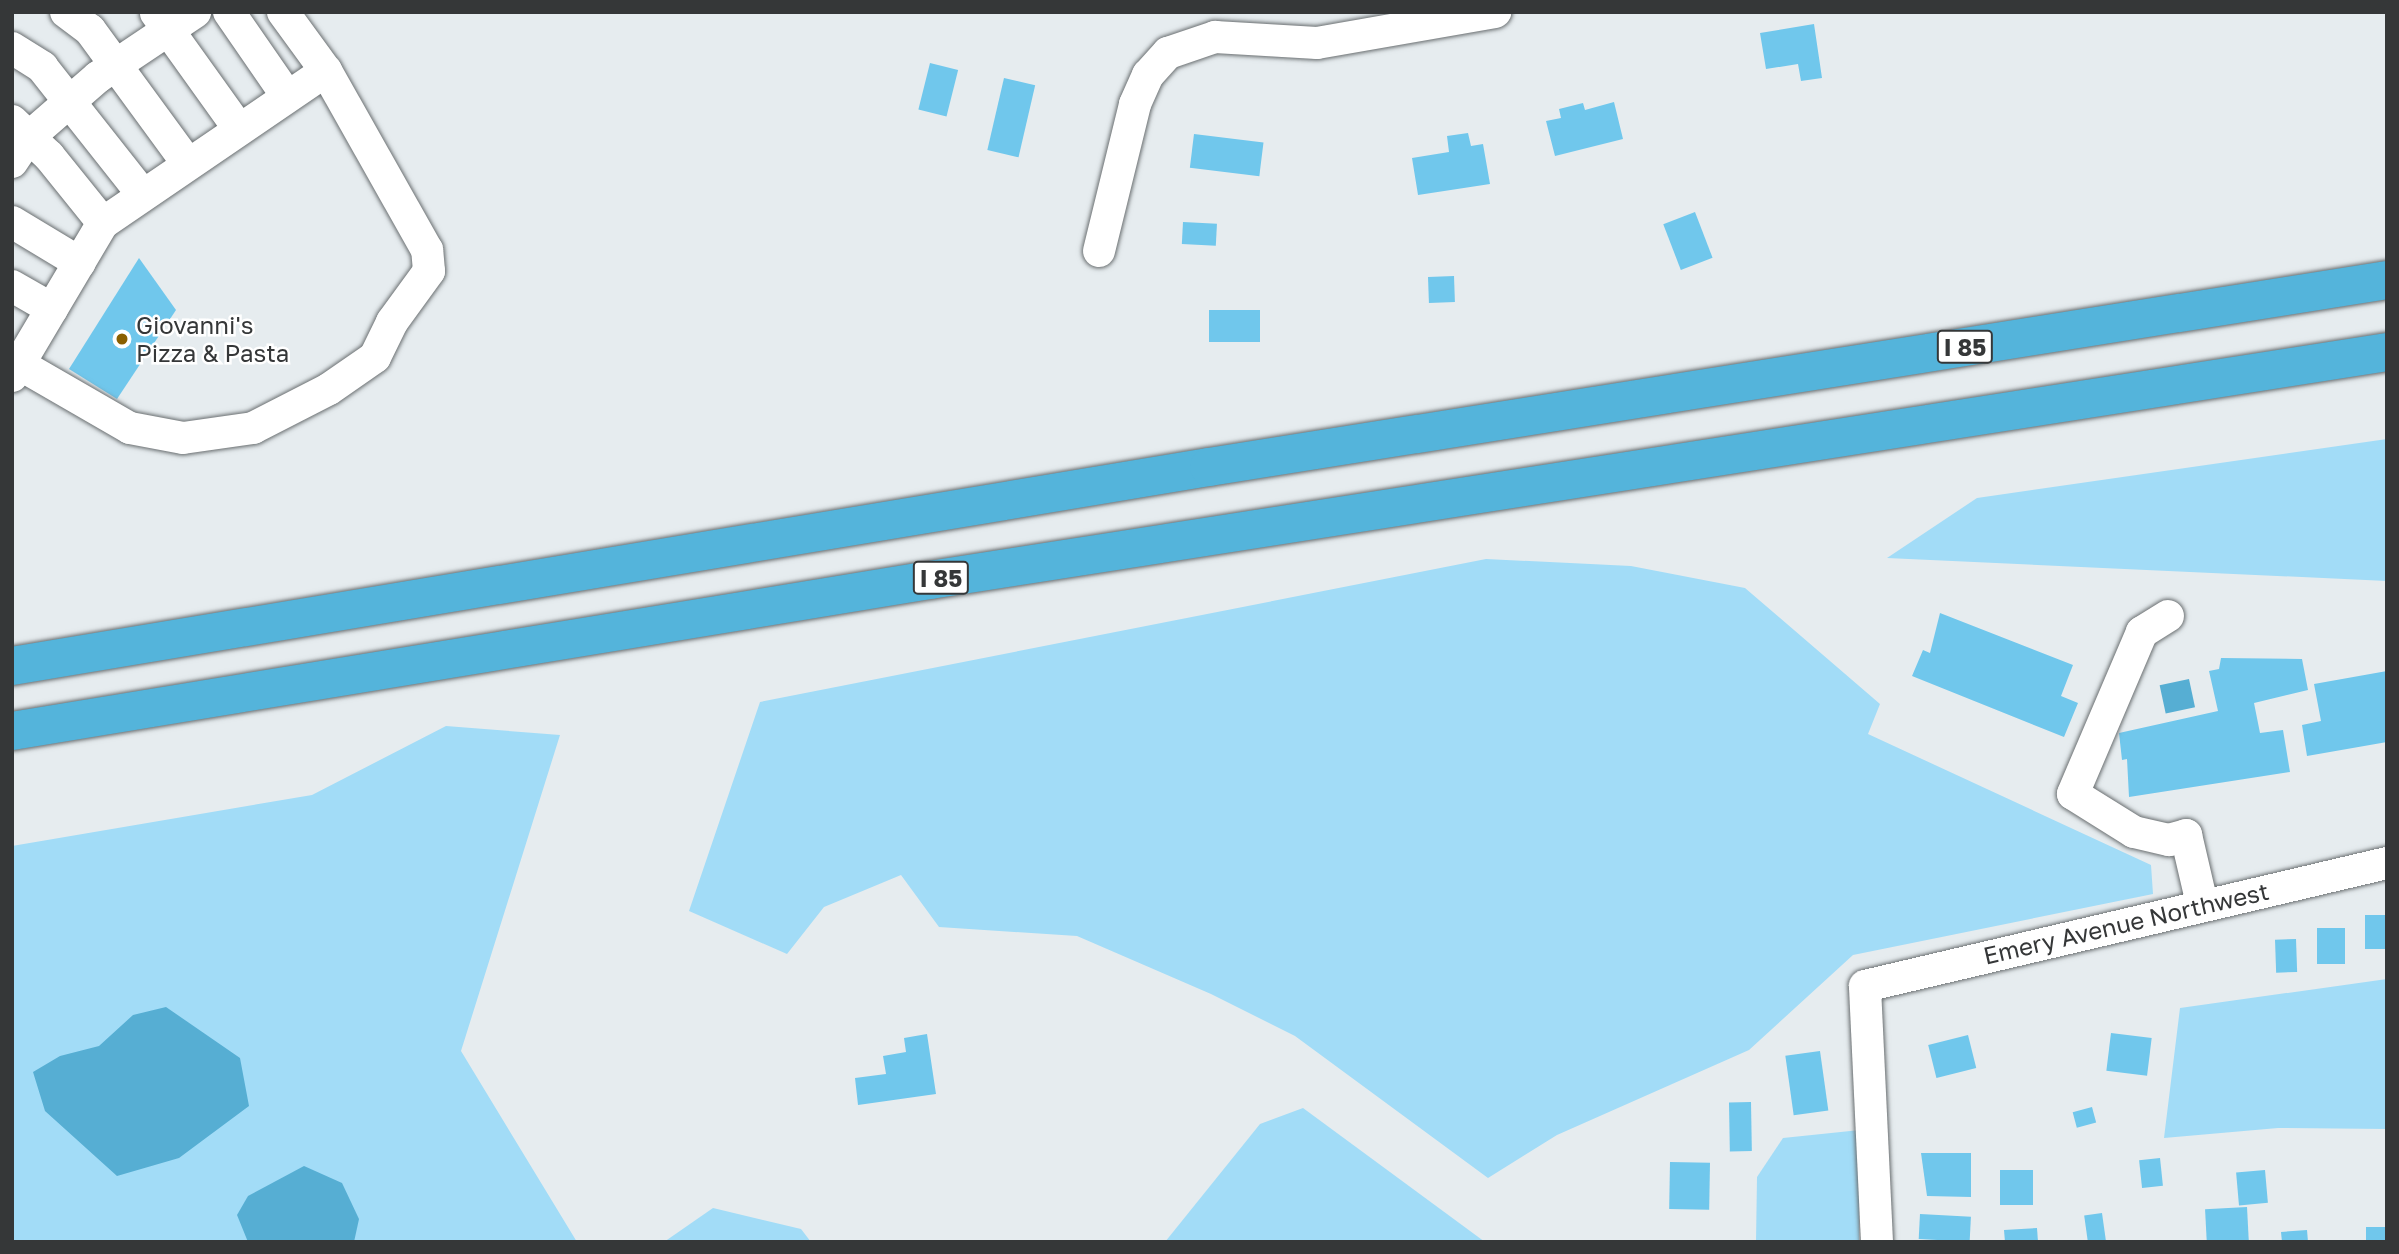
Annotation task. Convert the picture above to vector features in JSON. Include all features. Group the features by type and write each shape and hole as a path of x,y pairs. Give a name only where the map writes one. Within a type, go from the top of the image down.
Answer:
{"highway":[{"name":"I 85","path":"12,666 1209,467 2387,280"},
{"name":"I 85","path":"12,731 930,580 2387,352"},
{"path":"2297,367 2387,358"}],"street":[{"path":"66,12 90,30 188,164"},
{"path":"103,223 18,140 116,65 161,22 195,12"},
{"path":"229,12 287,96"},
{"path":"284,12 326,71 427,250 429,271 392,322 374,357 328,388 253,428 183,438 130,428 15,367 103,223 326,71"},
{"path":"1099,251 1135,104 1148,75 1168,53 1215,37 1317,43 1495,12"},
{"path":"161,22 239,129"},
{"path":"12,48 42,67 71,100 143,195"},
{"path":"12,222 80,263"},
{"path":"12,286 52,309"},
{"path":"2168,617 2142,632 2073,794 2134,832 2169,839 2186,835 2202,904"},
{"name":"Emery Avenue Northwest","path":"1877,1242 1865,986 2202,904 2387,863"}],"shaded area":[{"path":"2387,439 2387,581 1887,558 1977,498"},
{"path":"1486,559 1631,566 1745,588 1880,704 1868,734 2151,865 2153,894 1853,955 1749,1050 1557,1135 1488,1178 1295,1036 1211,994 1077,936 939,927 901,875 824,907 787,954 689,911 760,702"},
{"path":"2189,679 2195,707 2166,714 2160,685"},
{"path":"446,726 560,735 461,1051 577,1242 12,1242 12,846 312,795"},
{"path":"2387,979 2387,1129 2278,1128 2164,1138 2180,1008"},
{"path":"166,1007 240,1058 249,1106 179,1158 117,1176 45,1111 33,1072 60,1056 99,1046 133,1015"},
{"path":"1303,1108 1485,1242 1165,1242 1260,1124"},
{"path":"1860,1130 1859,1242 1756,1242 1757,1177 1783,1138"},
{"path":"304,1166 342,1183 359,1219 354,1242 248,1242 237,1215 248,1196"},
{"path":"713,1208 801,1229 811,1242 664,1242"}],"building":[{"path":"1814,24 1822,78 1801,81 1798,64 1766,69 1760,33"},
{"path":"930,63 958,70 947,117 918,110"},
{"path":"1004,78 1035,85 1019,157 987,150"},
{"path":"1614,102 1623,139 1555,156 1546,121 1561,118 1559,109 1583,103 1585,110"},
{"path":"1468,133 1471,146 1483,144 1490,184 1418,195 1412,158 1449,152 1447,136"},
{"path":"1194,134 1263,143 1259,176 1190,168"},
{"path":"1695,212 1713,258 1681,270 1663,224"},
{"path":"1183,222 1217,224 1216,246 1182,244"},
{"name":"Giovanni's Pizza & Pasta","path":"139,258 176,310 117,399 69,369"},
{"path":"1454,276 1455,302 1429,303 1428,277"},
{"path":"1209,310 1260,310 1260,342 1209,342"},
{"path":"1940,613 2073,665 2061,696 2078,703 2064,737 1912,676 1923,650 1930,653"},
{"path":"2221,658 2302,659 2308,690 2254,703 2260,733 2283,730 2290,772 2129,797 2127,759 2122,760 2119,733 2218,711 2209,671 2219,669"},
{"path":"2387,671 2387,742 2307,756 2302,725 2321,721 2314,684"},
{"path":"2365,915 2387,915 2387,949 2365,949"},
{"path":"2317,928 2345,928 2345,964 2317,964"},
{"path":"2296,939 2297,972 2276,973 2275,940"},
{"path":"2111,1033 2152,1038 2147,1076 2106,1071"},
{"path":"927,1034 936,1094 858,1105 855,1078 886,1074 883,1056 906,1052 904,1038"},
{"path":"1968,1035 1976,1068 1936,1078 1928,1045"},
{"path":"1820,1051 1828,1110 1794,1115 1785,1056"},
{"path":"1729,1102 1751,1102 1752,1151 1730,1151"},
{"path":"2092,1107 2096,1122 2077,1128 2073,1112"},
{"path":"1921,1153 1971,1153 1971,1197 1927,1196"},
{"path":"2160,1158 2163,1186 2142,1188 2139,1160"},
{"path":"1670,1162 1710,1163 1709,1210 1669,1209"},
{"path":"2000,1170 2033,1170 2033,1205 2000,1205"},
{"path":"2265,1170 2268,1203 2239,1205 2236,1173"},
{"path":"2247,1207 2249,1242 2207,1242 2205,1209"},
{"path":"2102,1213 2106,1242 2088,1242 2084,1216"},
{"path":"1920,1214 1971,1217 1970,1242 1919,1239"},
{"path":"2366,1227 2387,1227 2387,1242 2366,1242"},
{"path":"2037,1228 2038,1242 2005,1242 2004,1230"},
{"path":"2307,1230 2308,1242 2282,1242 2281,1232"}],"place":[{"name":"Giovanni's Pizza & Pasta","path":"122,339"}]}
